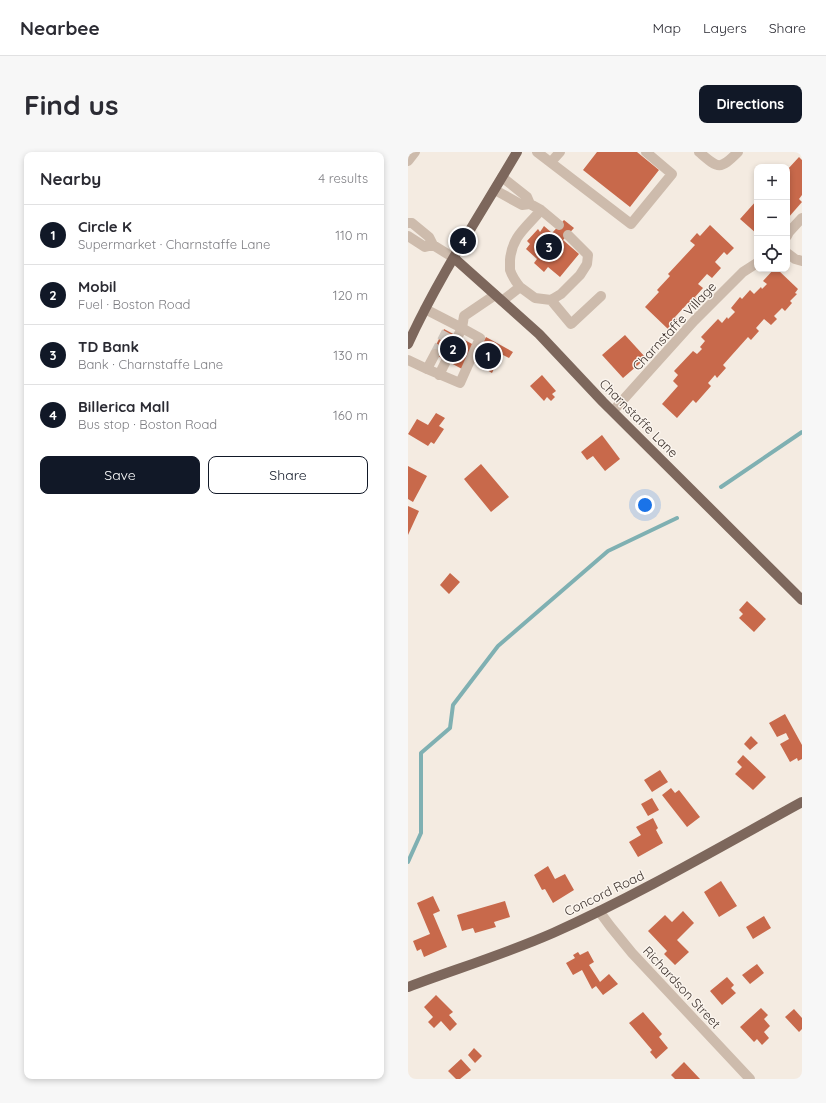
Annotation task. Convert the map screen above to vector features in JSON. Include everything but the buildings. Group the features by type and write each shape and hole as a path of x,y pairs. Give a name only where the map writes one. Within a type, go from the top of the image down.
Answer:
{"main road":[{"path":"408,344 425,309 517,152"},
{"name":"Charnstaffe Lane","path":"454,258 539,334 613,411 802,600"},
{"name":"Concord Road","path":"408,987 514,949 553,933 636,892 802,802"}],"street":[{"path":"408,161 415,152"},
{"path":"537,152 631,224 672,174 646,152"},
{"path":"551,162 560,152"},
{"path":"699,152 714,165 726,163 738,152"},
{"path":"502,177 527,197 530,204 541,210 559,225"},
{"path":"494,190 522,206 530,204"},
{"path":"541,210 515,240 511,255 510,269 520,286 535,298 551,300 561,294 580,275 587,264 588,255 568,235"},
{"path":"790,231 802,218"},
{"path":"408,223 412,224 429,237 433,246 454,258"},
{"path":"408,236 425,247 433,246"},
{"path":"790,255 795,259 802,261"},
{"name":"Charnstaffe Village","path":"613,411 699,316 743,272 754,265"},
{"path":"460,332 464,316 520,286"},
{"path":"551,300 572,324 601,296"},
{"path":"408,360 460,383 480,338 449,327 425,309"},
{"path":"426,369 435,354"},
{"path":"439,374 446,361"},
{"name":"Richardson Street","path":"599,911 632,953 748,1078"}],"waterway":[{"path":"721,487 802,432"},
{"path":"408,862 421,833 421,753 450,728 453,705 498,646 608,551 677,518"}],"tunnel":[{"path":"435,354 447,331"},
{"path":"446,361 458,336"}],"place":[{"name":"Billerica Mall","path":"463,241"},
{"name":"TD Bank","path":"549,247"},
{"name":"Mobil","path":"453,349"},
{"name":"Circle K","path":"488,356"}]}
